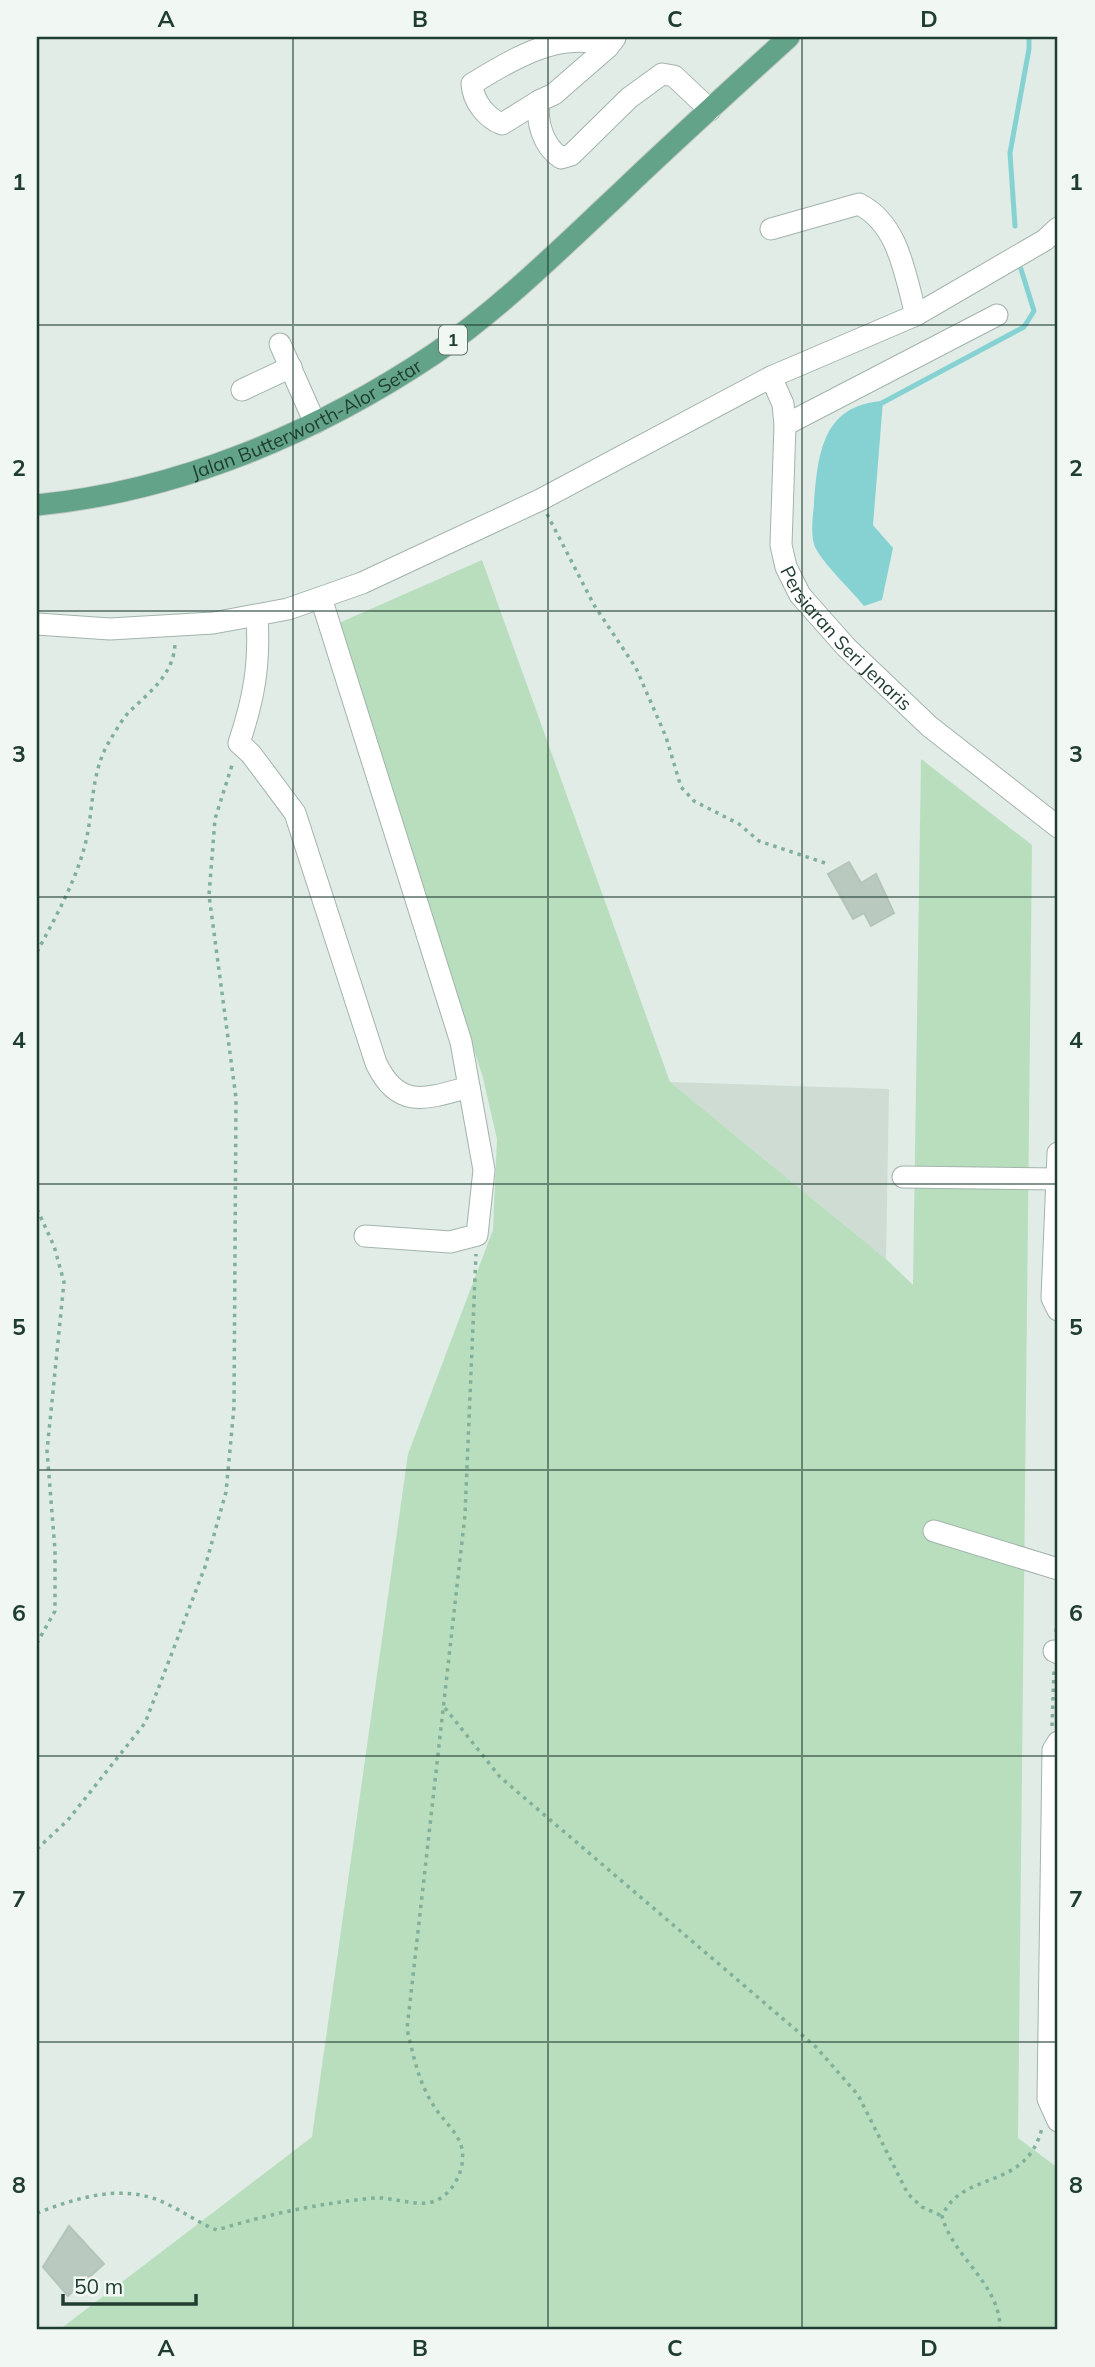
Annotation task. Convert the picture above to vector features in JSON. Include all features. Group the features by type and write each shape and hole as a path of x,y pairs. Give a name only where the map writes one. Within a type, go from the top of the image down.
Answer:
{"main road":[{"name":"Jalan Butterworth-Alor Setar","path":"37,505 152,484 214,465 315,424 435,353 498,305 786,38"}],"street":[{"path":"565,40 612,42 554,94 502,124 494,121 479,105 472,84 499,67 565,40"},
{"path":"539,101 540,128 553,152 561,158 571,155 629,98 662,74 674,76 710,110"},
{"path":"771,229 859,204 874,211 886,224 901,260 916,315"},
{"path":"37,624 110,629 174,626 257,617 362,583 540,500 771,377 916,315 1009,261 1058,228"},
{"path":"785,425 997,315"},
{"path":"280,344 315,424"},
{"path":"243,390 291,367"},
{"name":"Persiaran Seri Jenaris","path":"771,377 783,404 785,425 781,545 786,567 800,595 846,647 929,726 1056,821"},
{"path":"321,598 452,1014 484,1170 477,1235 450,1242 365,1236"},
{"path":"257,617 259,658 253,701 239,743 251,754 295,813 384,1080 397,1093 412,1098 429,1098 469,1087"},
{"path":"1058,1153 1052,1298 1058,1310"},
{"path":"903,1177 1058,1179"},
{"path":"934,1531 1058,1569"},
{"path":"1056,1745 1053,2054 1048,2099 1058,2121"}],"path":[{"path":"540,500 594,605 636,668 666,737 681,787 694,801 740,824 759,841 825,863"},
{"path":"37,952 71,886 85,844 93,782 108,745 128,712 151,694 175,657 174,626"},
{"path":"37,1849 68,1820 145,1723 205,1567 226,1492 233,1407 236,1098 209,895 215,819 239,743"},
{"path":"37,1209 54,1246 64,1282 47,1451 55,1550 55,1611 37,1643"},
{"path":"37,2213 71,2200 117,2192 167,2203 201,2224 217,2230 322,2204 368,2199 429,2203 449,2192 461,2173 462,2151 456,2134 436,2110 418,2078 407,2029 465,1515 477,1235"},
{"path":"1056,1745 1058,1607"},
{"path":"445,1708 500,1777 816,2047 858,2095 908,2194 922,2207 942,2216 957,2248 985,2284 1000,2314 1000,2330"},
{"path":"942,2216 956,2194 995,2180 1018,2167 1041,2133 1048,2099"}],"shaded area":[{"path":"670,1082 889,1089 886,1259"}],"green space":[{"path":"482,560 670,1082 886,1259 913,1285 921,759 1032,845 1018,2138 1058,2168 1058,2330 59,2330 312,2137 408,1454 493,1230 497,1139 483,1078 339,623"}],"water":[{"path":"883,401 873,525 893,548 882,600 864,606 819,554 815,547 812,526 818,467 827,435 835,422 847,412"}],"building":[{"path":"849,862 861,883 876,874 894,913 871,926 864,913 853,919 828,874"},
{"path":"69,2226 104,2264 68,2296 43,2267"}],"waterway":[{"path":"1015,226 1010,153 1029,37"},
{"path":"880,404 1024,327 1034,311 1021,269"}]}
